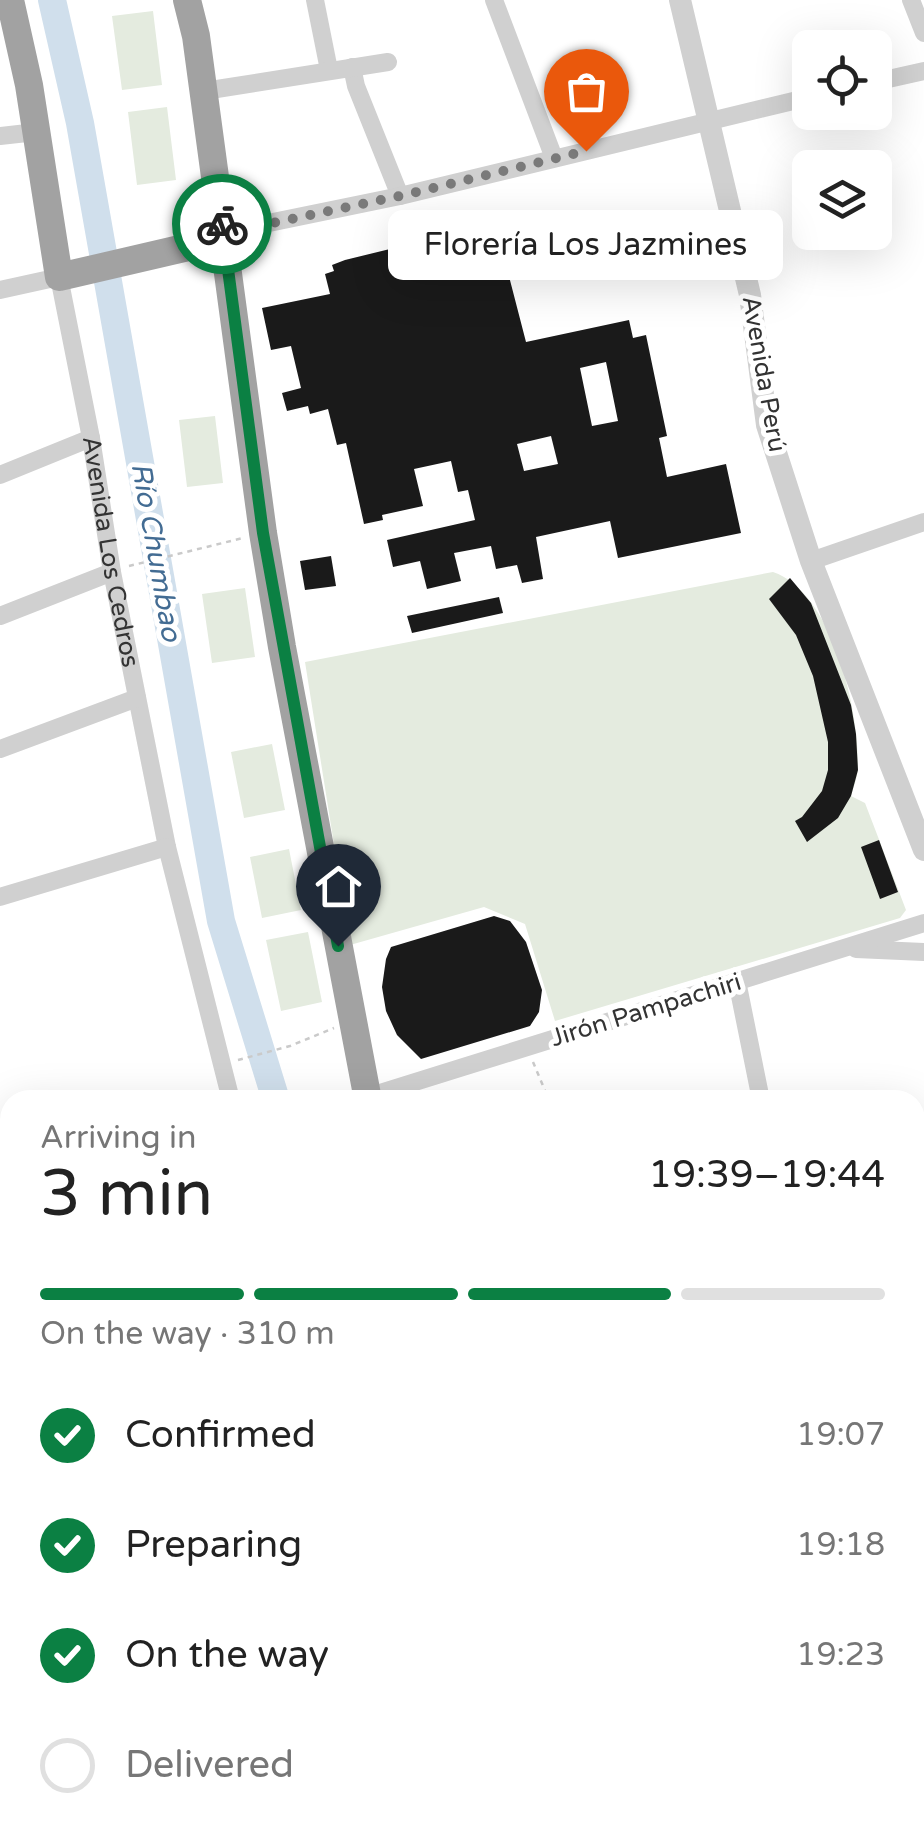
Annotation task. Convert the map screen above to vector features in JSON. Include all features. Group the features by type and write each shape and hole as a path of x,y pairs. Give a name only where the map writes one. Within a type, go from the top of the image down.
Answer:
{"highway":[{"name":"Avenida Los Cedros","path":"10,0 64,266"},
{"path":"186,0 231,230 263,533 366,1090"},
{"path":"64,266 231,230"}],"street":[{"path":"316,0 329,70"},
{"path":"494,0 554,158"},
{"name":"Avenida Perú","path":"680,0 750,296 767,424 811,560 924,850"},
{"path":"911,0 924,33"},
{"path":"204,91 388,62"},
{"path":"352,67 400,196"},
{"path":"892,78 924,70"},
{"path":"231,230 400,196 792,101"},
{"path":"0,136 36,132"},
{"path":"0,290 64,266"},
{"name":"Avenida Los Cedros","path":"64,266 112,572 137,698 167,847 228,1090"},
{"path":"0,475 91,438"},
{"path":"811,560 924,522"},
{"path":"0,616 112,572"},
{"path":"0,749 137,698"},
{"path":"0,896 167,847"},
{"name":"Jirón Pampachiri","path":"393,1090 924,923"},
{"path":"840,949 924,952"},
{"path":"737,981 759,1090"}],"path":[{"path":"137,564 263,533"},
{"path":"252,1058 352,1021"},
{"path":"526,1047 545,1090"}],"shaded area":[{"path":"153,11 162,85 122,90 112,16"},
{"path":"167,107 176,180 137,185 128,112"},
{"path":"215,416 223,483 187,487 179,420"},
{"path":"773,572 794,584 811,603 838,655 857,741 858,769 851,796 865,803 906,910 900,918 555,1021 525,924 484,907 350,945 305,662"},
{"path":"245,588 255,657 212,663 202,594"},
{"path":"272,744 285,810 244,818 231,752"},
{"path":"289,849 301,910 262,918 250,857"},
{"path":"308,932 322,1002 281,1011 266,940"}],"building":[{"path":"548,210 557,249 505,261 526,342 629,320 633,338 646,335 667,436 659,438 667,477 726,464 741,533 618,558 610,521 536,537 543,579 522,583 517,565 496,569 491,546 454,553 461,581 427,589 420,561 393,567 387,540 475,520 468,490 458,492 451,461 414,469 423,506 382,515 383,520 364,524 346,443 337,445 328,409 310,414 308,406 287,411 282,393 301,388 291,346 271,350 262,308 330,294 325,274 334,271 332,265 439,237 441,245 471,238 469,228","holes":["606,362 618,421 592,426 580,368","551,436 558,464 524,471 517,444"]},
{"path":"331,556 336,586 305,590 300,561"},
{"path":"790,578 811,603 851,705 856,734 858,770 851,796 838,818 807,842 795,821 822,791 828,770 828,742 813,676 796,635 769,599"},
{"path":"499,597 503,613 412,633 407,616"},
{"path":"879,840 898,892 880,899 861,847"},
{"path":"494,916 510,921 526,942 542,990 539,1012 530,1026 421,1059 397,1035 386,1011 382,987 391,947"}],"waterway":[{"name":"Río Chumbao","path":"52,0 80,123 221,921 273,1090"}],"way so far":[{"path":"222,224 249,228 586,151"}],"place":[{"name":"Florería Los Jazmines","path":"586,151"}],"route":[{"path":"222,224 263,533 338,946"}]}
